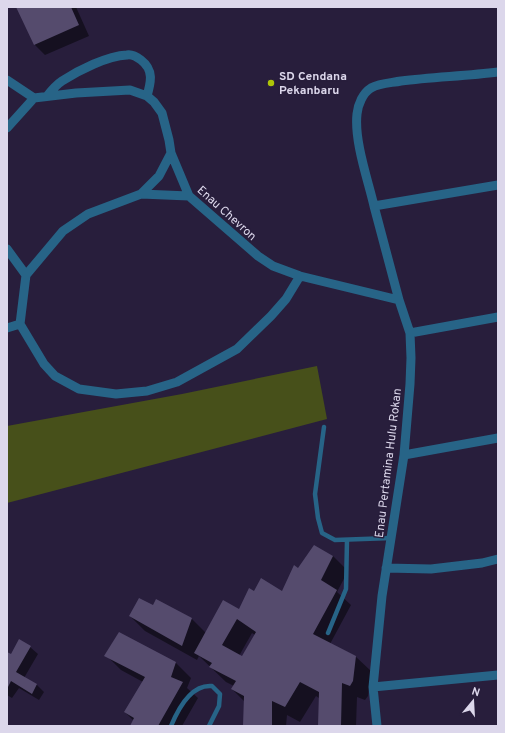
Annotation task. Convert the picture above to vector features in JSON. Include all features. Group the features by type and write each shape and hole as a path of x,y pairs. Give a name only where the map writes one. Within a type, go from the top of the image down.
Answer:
{"street":[{"path":"7,128 34,98 76,93 130,90 147,96 150,82 150,70 145,63 137,57 128,55 104,60 60,82 47,96"},
{"name":"Enau Pertamina Hulu Rokan","path":"377,726 373,687 382,596 404,455 411,358 410,333 399,300 374,206 357,133 357,114 363,95 370,89 381,84 423,78 498,72"},
{"path":"7,80 34,98"},
{"name":"Enau Chevron","path":"147,96 154,102 162,113 171,153 189,196 258,256 273,266 300,276 399,300"},
{"path":"141,194 159,176 171,153"},
{"path":"374,206 498,185"},
{"path":"189,196 141,194 88,214 63,231 26,274 20,324 44,364 55,376 79,389 116,394 147,391 177,382 237,349 286,299 300,276"},
{"path":"7,249 26,274"},
{"path":"410,333 498,317"},
{"path":"7,328 20,324"},
{"path":"404,455 498,438"},
{"path":"386,568 430,570 482,563 498,559"},
{"path":"373,687 498,675"}],"lane":[{"path":"324,427 315,494 318,518 322,533 336,540 391,538"},
{"path":"328,633 346,589 347,540"},
{"path":"171,726 177,711 192,692 204,685 212,686 220,694 219,706 209,726"}],"green space":[{"path":"317,366 327,419 7,503 7,426 182,394"}],"building":[{"path":"16,7 71,7 79,25 34,45"},
{"path":"314,545 333,556 321,580 337,590 313,634 356,656 353,681 350,686 342,683 341,726 318,726 319,692 300,682 285,707 272,701 272,726 243,726 244,696 231,689 236,681 209,667 212,663 194,653 223,600 239,609 249,588 254,591 261,578 282,591 294,565 298,568","holes":["237,619 256,632 242,656 222,645"]},
{"path":"139,598 153,605 156,599 192,618 182,646 129,616"},
{"path":"119,632 176,662 171,677 183,682 158,726 130,726 134,718 124,712 145,677 104,656"},
{"path":"19,639 31,646 16,672 37,684 32,694 11,681 7,689 7,652 11,654"}],"place":[{"name":"SD Cendana Pekanbaru","path":"271,83"}]}
